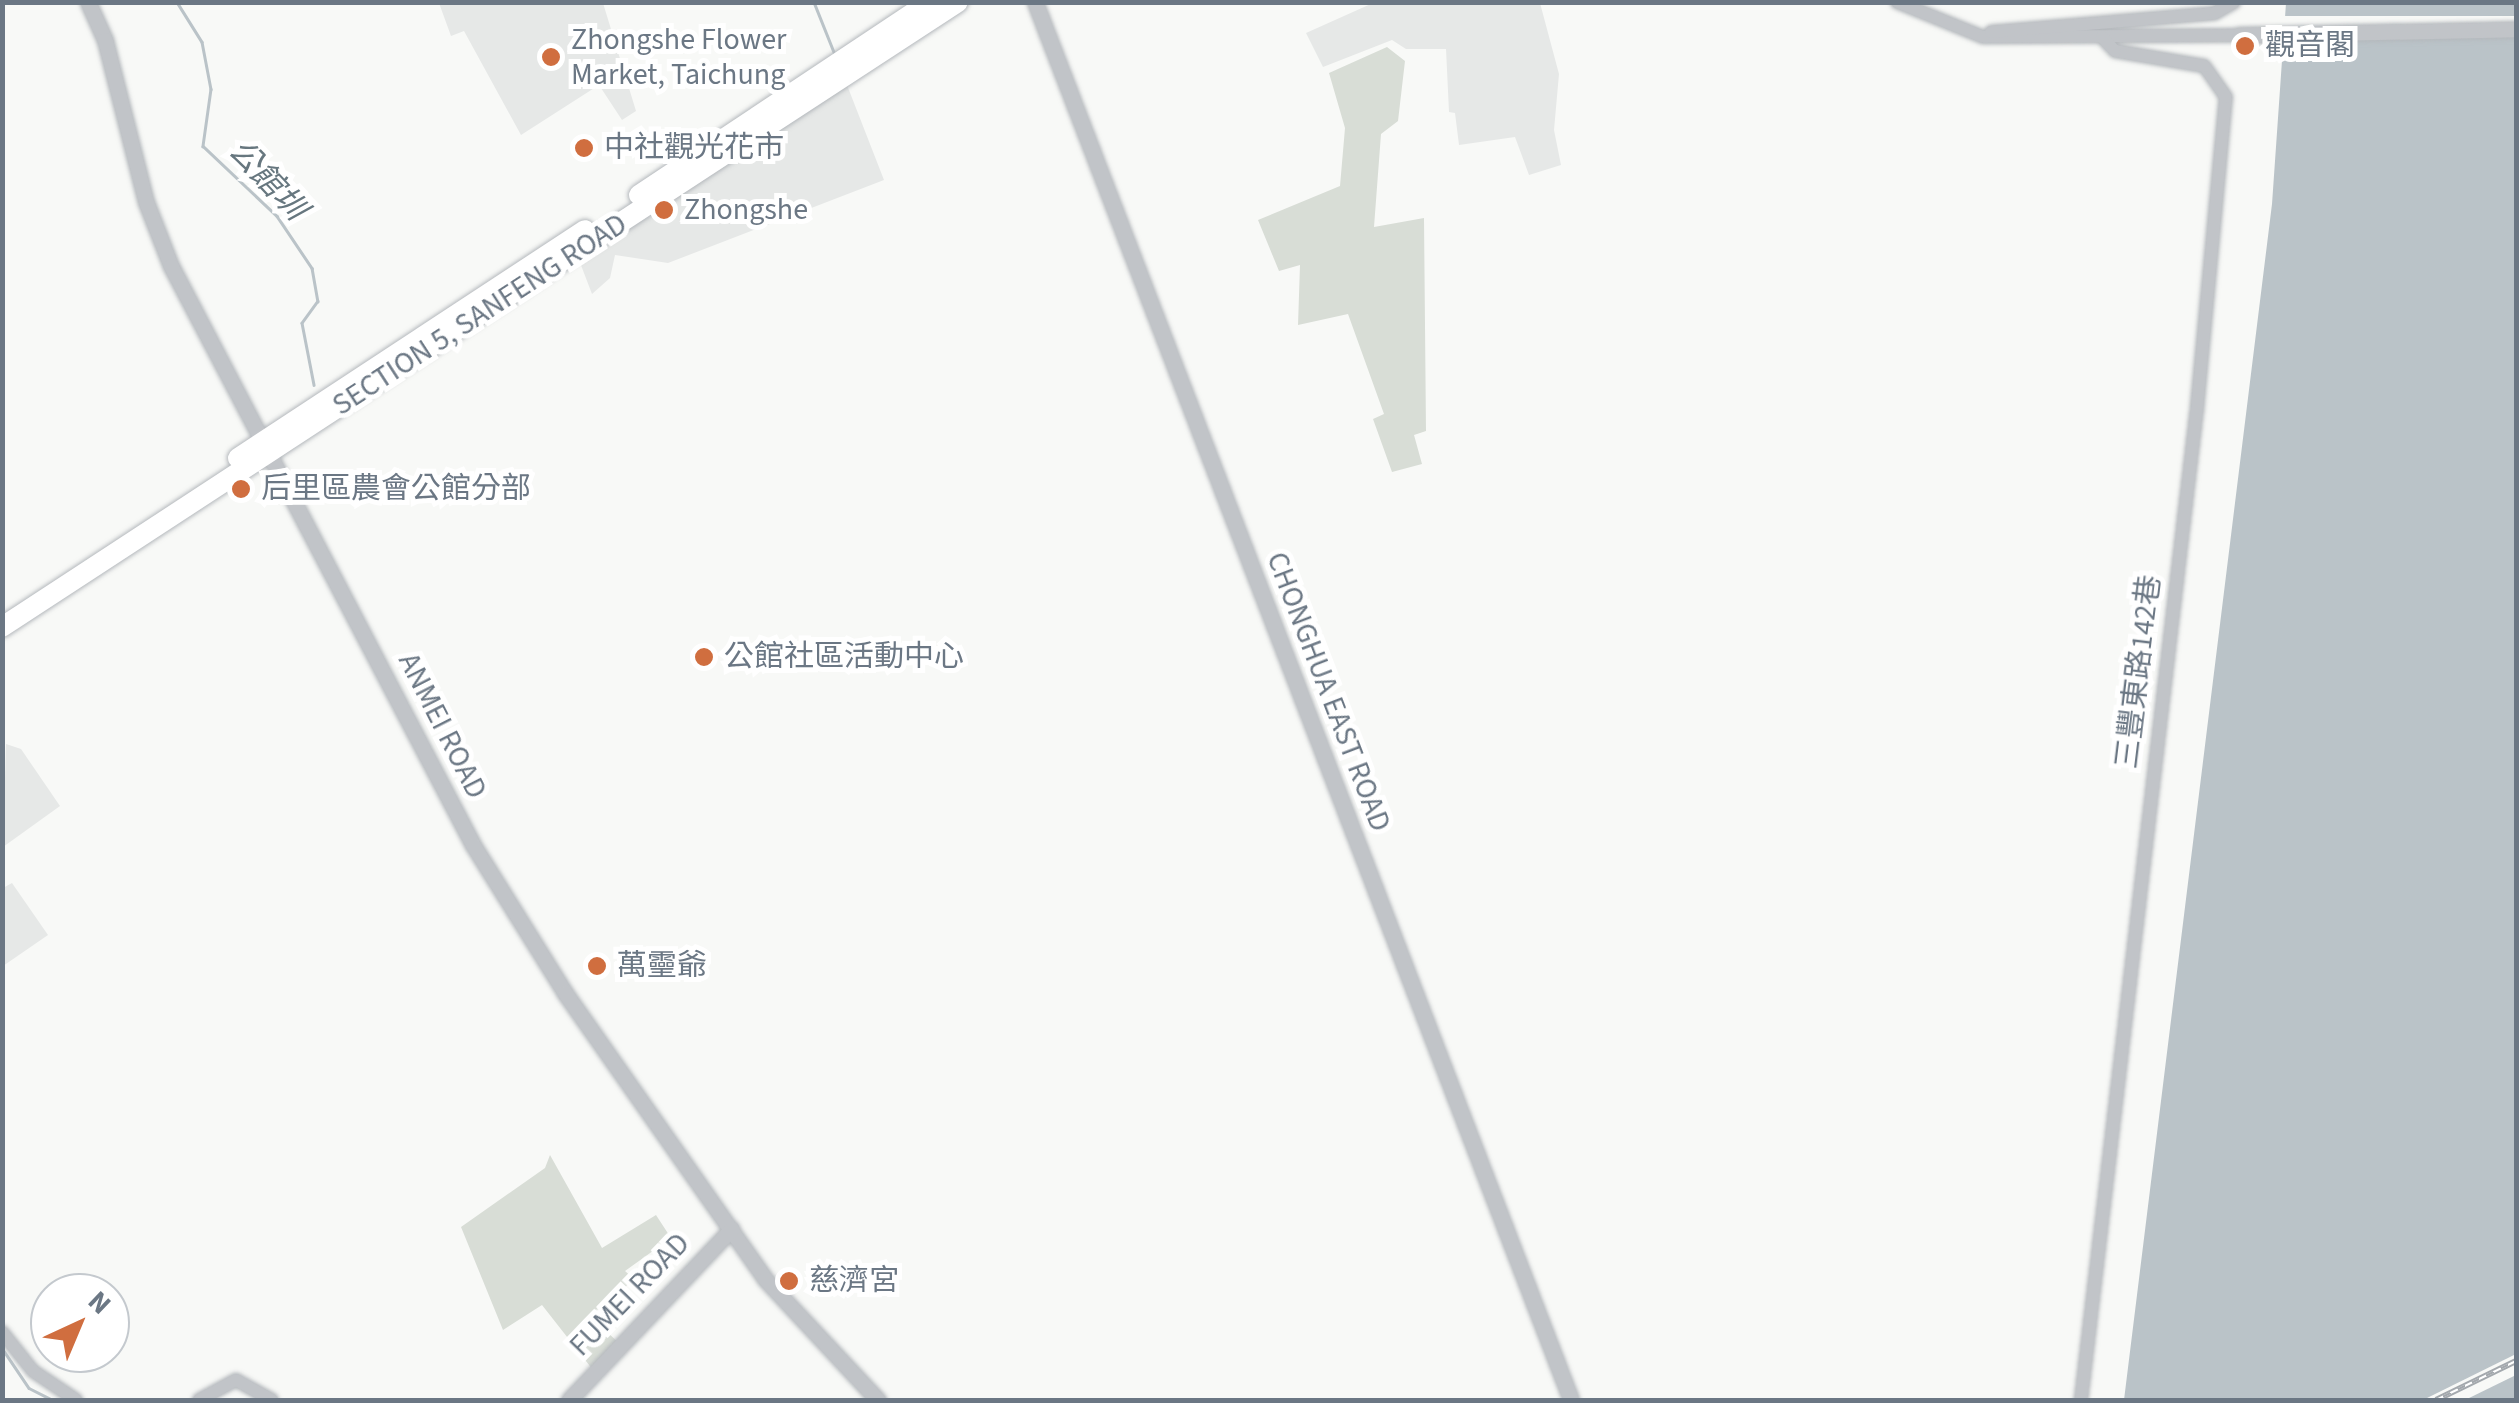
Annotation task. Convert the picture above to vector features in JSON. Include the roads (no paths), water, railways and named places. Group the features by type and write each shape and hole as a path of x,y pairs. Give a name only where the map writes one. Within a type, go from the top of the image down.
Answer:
{"main road":[{"name":"SECTION 5, SANFENG ROAD","path":"2,626 930,2"},
{"name":"SECTION 5, SANFENG ROAD","path":"2,614 958,2"}],"street":[{"name":"ANMEI ROAD","path":"88,2 132,129 153,224 473,845 565,993 731,1230 802,1323 878,1400"},
{"name":"CHONGHUA EAST ROAD","path":"1035,2 1571,1400"},
{"path":"1896,2 1983,37 2516,29"},
{"path":"1983,37 2005,28 2216,14 2234,2"},
{"name":"三豐東路142巷","path":"2082,1400 2198,408 2226,97 2204,66 2115,51 2102,37"},
{"name":"FUMEI ROAD","path":"569,1400 731,1230"},
{"path":"2,1332 33,1371 76,1400"},
{"path":"200,1400 236,1380 272,1400"}],"waterway":[{"name":"公館圳","path":"177,2 202,42 211,89 203,146 277,216 312,268 318,301 302,323 314,385"},
{"path":"814,2 834,52"},
{"path":"2,1348 29,1388 53,1400"}],"railway":[{"path":"2436,1400 2516,1361"}],"place":[{"name":"觀音閣","path":"2245,46"},
{"name":"Zhongshe Flower Market, Taichung","path":"551,57"},
{"name":"中社觀光花市","path":"584,148"},
{"name":"Zhongshe","path":"664,210"},
{"name":"后里區農會公館分部","path":"241,489"},
{"name":"公館社區活動中心","path":"704,657"},
{"name":"萬𤫊爺","path":"597,966"},
{"name":"慈濟宮","path":"789,1281"}]}
